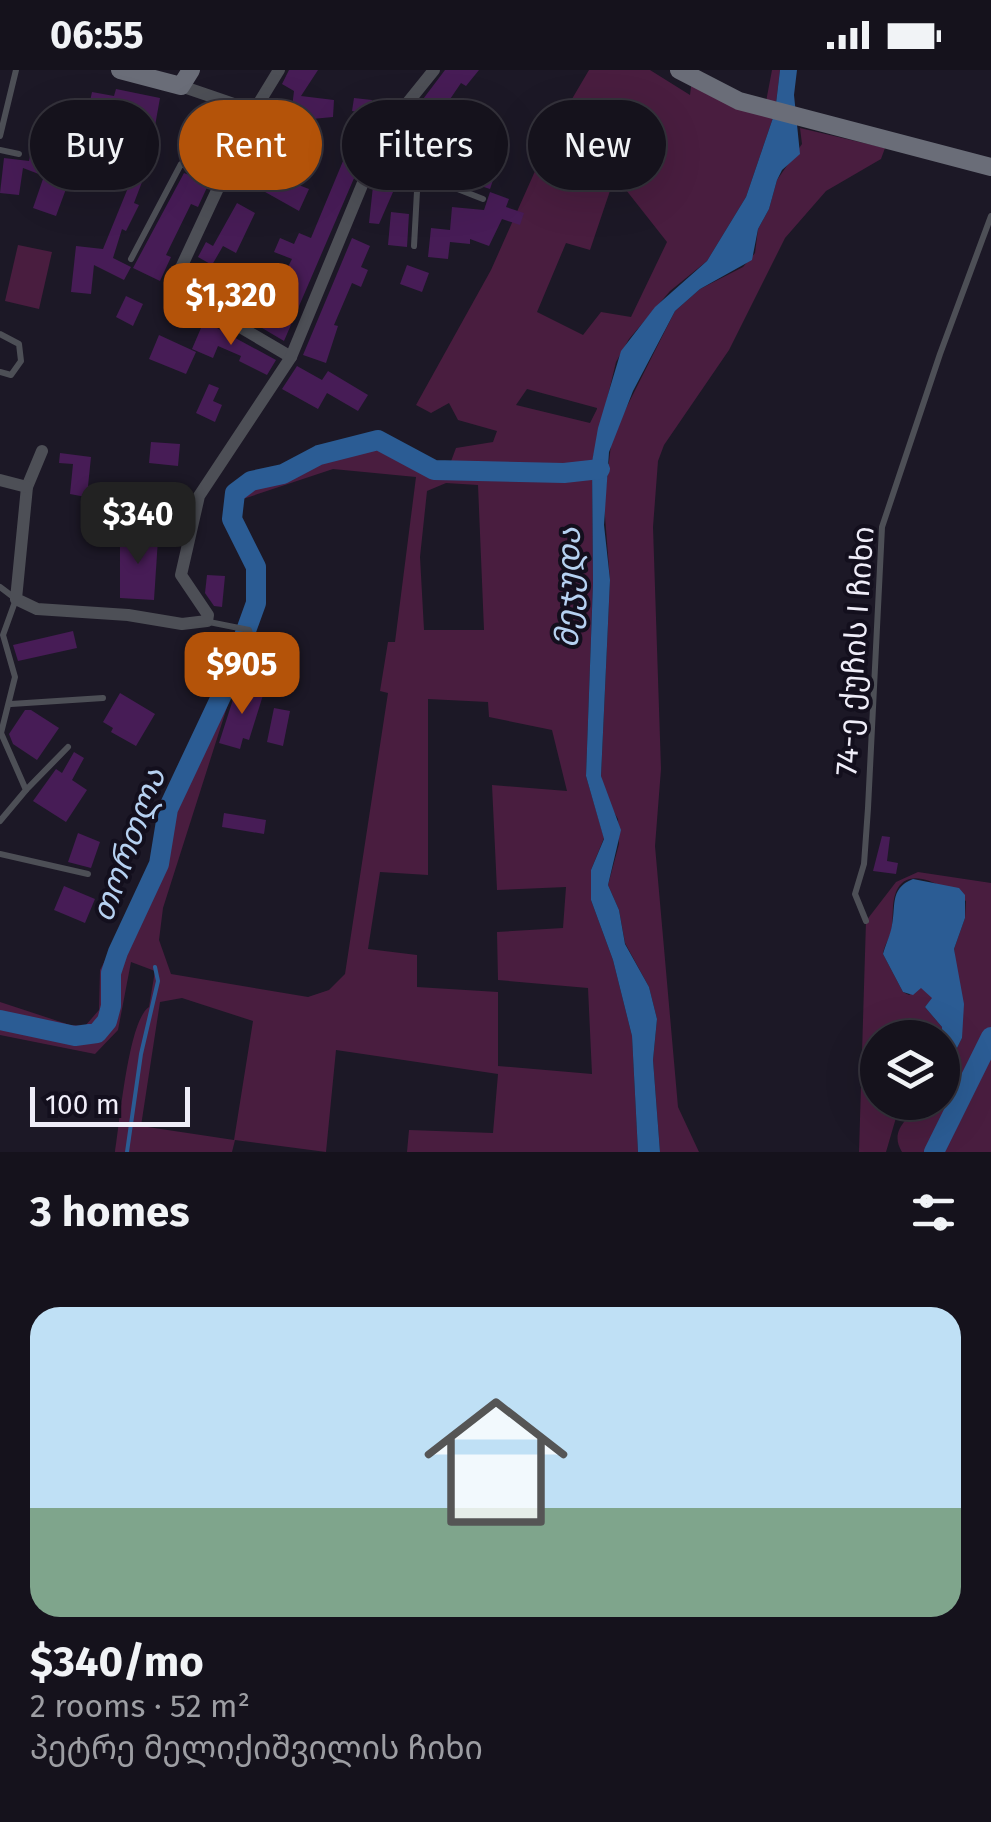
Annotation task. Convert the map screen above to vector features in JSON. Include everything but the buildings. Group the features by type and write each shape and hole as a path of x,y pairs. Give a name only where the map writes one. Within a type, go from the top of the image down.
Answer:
{"street":[{"path":"120,70 186,78 231,100"},
{"path":"261,100 279,70"},
{"path":"410,100 434,70"},
{"path":"688,73 765,108 991,167"},
{"path":"217,190 172,287 291,357"},
{"path":"42,451 26,487 16,599 37,609 128,615 182,624 208,618 181,574 199,496 291,357 360,190"},
{"path":"0,480 26,487"}],"lane":[{"path":"0,136 16,70"},
{"path":"0,150 19,154"},
{"path":"131,259 179,168"},
{"path":"414,246 417,190"},
{"path":"460,190 483,199"},
{"name":"74-ე ქუჩის I ჩიხი","path":"866,921 855,894 864,864 882,528 991,216"},
{"path":"0,334 19,344 20,361 11,375 0,372"},
{"path":"0,587 16,599 2,635 15,677 11,704 0,733 26,790"},
{"path":"208,618 245,629 252,638 240,682"},
{"path":"11,704 103,698"},
{"path":"0,821 68,747"},
{"path":"0,854 88,874"}],"shaded area":[{"path":"589,70 650,70 690,95 692,79 765,107 772,70 780,70 775,112 746,197 707,261 670,291 629,339 616,362 592,462 593,583 586,776 604,838 591,870 591,900 613,960 632,1036 638,1152 407,1152 409,1130 493,1133 498,1074 336,1050 326,1152 235,1140 232,1152 115,1152 130,1051 149,1007 155,971 131,962 118,1030 95,1054 0,1035 0,1002 70,1025 85,1026 99,1010 100,970 118,936 125,937 159,864 168,809 226,686 256,603 256,567 232,519 235,493 252,482 357,442 379,441 422,459 450,464 456,448 493,442 497,431 458,420 449,403 431,413 416,405 491,270 528,187 528,190 610,190 590,250 566,243 537,312 583,335 601,312 631,317 667,242 626,190 666,190 666,100 571,100","holes":["527,389 597,408 590,423 516,405","333,469 416,477 395,642 388,642 380,691 388,693 345,974 329,990 308,997 171,974 159,940 163,908 265,588 240,522 240,500","446,483 478,485 484,630 424,630 420,557 427,491","428,699 488,702 489,717 552,730 567,791 492,785 497,890 566,887 563,928 497,932 498,980 588,988 592,1074 498,1066 498,992 417,987 417,955 368,949 380,872 428,875","182,998 253,1021 234,1140 141,1126 160,1002"]},
{"path":"800,128 885,148 881,159 826,191 785,238 729,350 664,445 658,461 653,527 661,769 655,846 678,1107 699,1152 660,1152 653,1060 657,1019 649,987 625,943 619,910 608,885 619,844 618,819 605,797 601,776 610,580 604,504 612,436 675,311 700,289 743,267 755,253 758,229 769,209 777,180 802,144"},
{"path":"18,245 52,252 39,309 5,301"},
{"path":"918,872 991,883 991,1037 969,1087 991,1048 991,1152 902,1152 899,1145 899,1131 907,1120 960,1120 962,1038 954,949 965,918 966,901 930,881 910,879 902,883 896,892 891,932 883,954 903,992 909,995 921,987 933,998 925,1007 936,1020 863,1020 866,921 896,882"},
{"path":"860,1119 895,1120 886,1152 859,1152"}],"water":[{"path":"780,70 797,70 794,95 800,154 777,180 769,209 758,229 752,260 700,289 675,311 633,391 609,452 604,525 610,580 601,776 621,830 608,885 619,910 625,944 649,987 657,1019 653,1060 660,1152 638,1152 632,1036 613,960 591,900 591,870 604,839 586,776 593,583 592,462 621,351 655,307 707,261 746,197 775,112"},
{"path":"913,879 959,888 965,895 965,918 954,949 964,1004 960,1042 960,1020 936,1020 925,1007 932,998 921,988 913,995 903,992 883,954 897,893"}],"waterway":[{"name":"თორთლა","path":"0,1020 75,1036 97,1033 107,1021 111,973 159,864 168,809 226,686 256,603 256,567 232,519 235,493 251,481 283,474 319,455 378,440 434,470 564,473 600,469"},
{"path":"127,1152 141,1054 158,981 155,967"},
{"path":"934,1152 991,1037"}],"water label":[{"name":"მეჯუდა","path":"568,588"}]}
